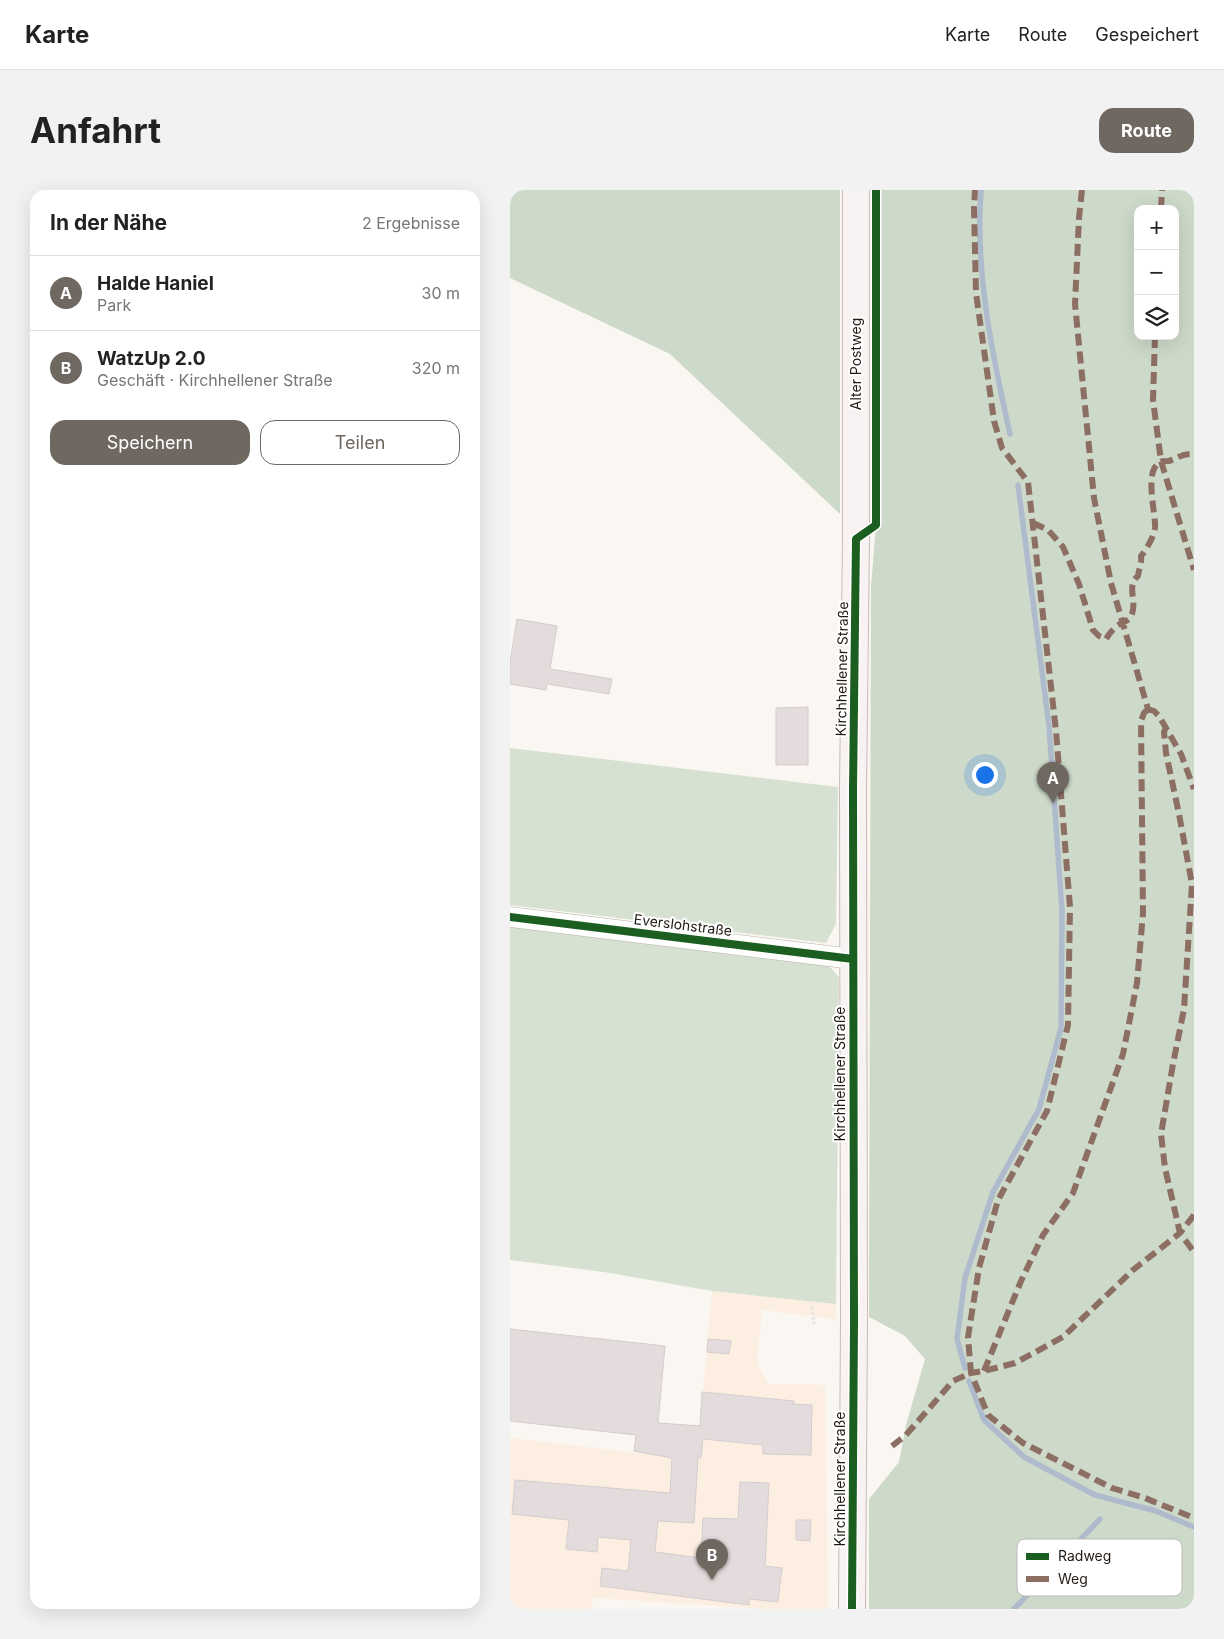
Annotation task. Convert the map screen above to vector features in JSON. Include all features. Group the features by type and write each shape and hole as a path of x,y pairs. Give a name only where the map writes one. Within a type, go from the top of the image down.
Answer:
{"main road":[{"name":"Alter Postweg","path":"856,190 856,539"},
{"name":"Kirchhellener Straße","path":"852,1609 854,662 856,539"}],"street":[{"name":"Everslohstraße","path":"510,916 853,959"}],"path":[{"path":"812,1307 814,1324"}],"shaded area":[{"path":"712,1291 836,1304 836,1319 762,1310 757,1362 768,1384 825,1385 828,1609 765,1609 594,1598 590,1609 510,1609 510,1438 656,1455 658,1423 700,1425"}],"green space":[{"path":"510,190 840,190 840,514 670,354 510,278"},
{"path":"876,190 1194,190 1194,1609 869,1609 869,1499 899,1462 906,1425 925,1359 905,1336 869,1317 871,587 876,525"},
{"path":"510,748 838,787 836,924 826,943 510,905"},
{"path":"510,926 829,966 839,977 836,1304 712,1291 604,1272 510,1260"}],"building":[{"path":"517,619 557,626 550,669 612,679 609,694 547,684 546,690 510,684 510,662"},
{"path":"808,707 808,765 776,765 776,708"},
{"path":"510,1329 665,1346 658,1423 700,1426 702,1392 794,1401 793,1404 812,1405 811,1455 763,1454 763,1445 703,1439 701,1458 698,1458 694,1523 658,1521 655,1552 701,1558 703,1518 738,1519 740,1482 769,1483 765,1566 782,1568 778,1602 749,1599 749,1605 600,1586 602,1568 628,1571 631,1540 598,1537 597,1552 566,1549 569,1520 512,1514 515,1480 670,1493 672,1458 634,1451 636,1435 510,1421"},
{"path":"708,1339 731,1341 729,1354 707,1352"},
{"path":"796,1520 811,1520 810,1541 796,1540"}],"waterway":[{"path":"981,190 980,251 983,282 991,343 1010,434"},
{"path":"965,1368 957,1339 965,1278 993,1192 1039,1109 1061,1028 1062,911 1049,726 1018,485"},
{"path":"969,1381 984,1420 1024,1457 1095,1495 1156,1511 1194,1527"},
{"path":"1081,1539 1100,1519"},
{"path":"1014,1609 1026,1596"}],"marked path":[{"path":"892,1446 906,1435 953,1381 971,1373 968,1337 979,1268 998,1200 1047,1111 1068,1025 1070,907 1056,731 1028,482 1002,448 994,421 976,293 975,190"},
{"path":"1082,190 1075,304 1094,498 1111,583 1148,709"},
{"path":"1161,205 1162,190"},
{"path":"1155,340 1153,400 1161,461 1194,570"},
{"path":"1033,523 1048,530 1063,547 1079,584 1093,630 1099,636 1106,639 1114,629 1128,620 1132,614 1133,584 1138,576 1141,556 1146,550 1155,528 1151,482 1156,466 1162,461 1171,460 1186,454 1194,454"},
{"path":"1148,709 1154,711 1159,716 1181,754 1194,789"},
{"path":"984,1371 1021,1281 1043,1235 1073,1193 1123,1054 1137,983 1143,913 1141,721 1148,709"},
{"path":"1166,727 1164,732 1166,753 1192,884 1184,1009 1161,1134 1165,1168 1180,1233 1194,1252"},
{"path":"1194,1215 1180,1233 1133,1270 1063,1337 1015,1363 971,1373 988,1415 1023,1443 1112,1488 1145,1498 1194,1518"}],"cycle path":[{"path":"852,1609 854,1323 853,790 856,539 876,525 876,190"},
{"path":"510,917 853,959"}],"place":[{"name":"Halde Haniel","path":"1053,803"},
{"name":"WatzUp 2.0","path":"712,1580"}]}
